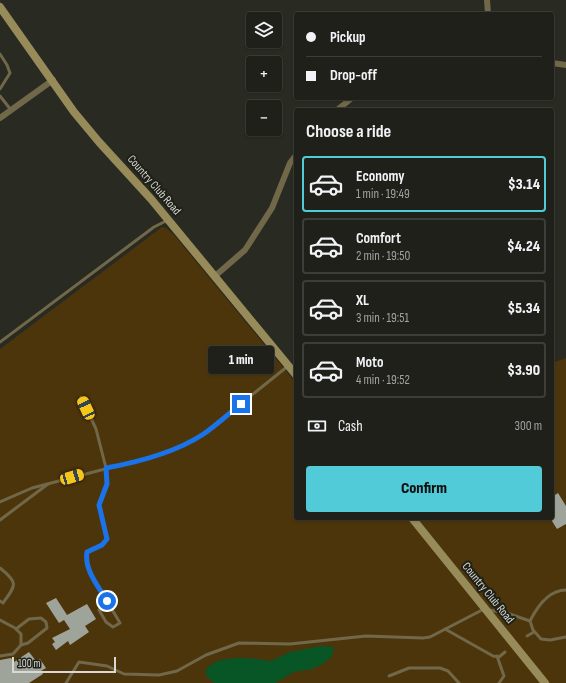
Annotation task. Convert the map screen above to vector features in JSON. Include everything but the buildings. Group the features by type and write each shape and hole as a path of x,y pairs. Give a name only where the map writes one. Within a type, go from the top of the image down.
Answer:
{"street":[{"path":"487,0 488,12"},
{"name":"Country Club Road","path":"0,8 53,80 74,112 99,142 141,187 294,373"},
{"path":"554,63 566,65"},
{"path":"0,118 53,80"},
{"path":"339,108 349,100"},
{"path":"215,276 245,250 272,208 290,163 294,158"},
{"name":"Country Club Road","path":"414,520 545,683"}],"lane":[{"path":"0,54 10,73 0,89"},
{"path":"0,96 11,110"},
{"path":"0,342 154,227 168,220"},
{"path":"0,502 20,492 152,457 180,447 202,434 288,366"},
{"path":"81,397 96,429 106,468 107,484 99,505 107,539 102,545 87,552 87,566 120,622 113,627 106,622 99,610 107,601"},
{"path":"0,520 50,483"},
{"path":"0,568 12,578 14,583 13,588 1,602 0,606"},
{"path":"530,621 545,599 553,594 566,590"},
{"path":"66,683 79,662 107,666 124,674 159,674 177,671 206,654 239,643 290,644 366,636 422,638 445,629 483,609 507,613 530,621"},
{"path":"0,656 13,654 22,645 47,628 46,622 41,618 28,619 16,629"},
{"path":"0,620 16,629 21,634 22,645"},
{"path":"530,621 534,632 541,639 546,640 566,637"},
{"path":"445,629 497,656 504,676 499,683"},
{"path":"527,636 534,632"},
{"path":"497,656 505,652"},
{"path":"389,676 409,668 440,668 448,671 459,683"}],"shaded area":[{"path":"162,227 166,228 174,235 294,381 294,520 554,520 554,362 566,358 566,683 0,683 0,349"},
{"path":"320,646 333,647 334,650 331,657 324,663 312,669 294,672 275,683 214,683 205,672 210,666 225,659 245,658 271,661 290,652"}],"route":[{"path":"107,601 87,566 86,555 87,552 102,545 107,539 99,505 107,484 106,468 152,457 180,447 202,434 241,404"}]}
